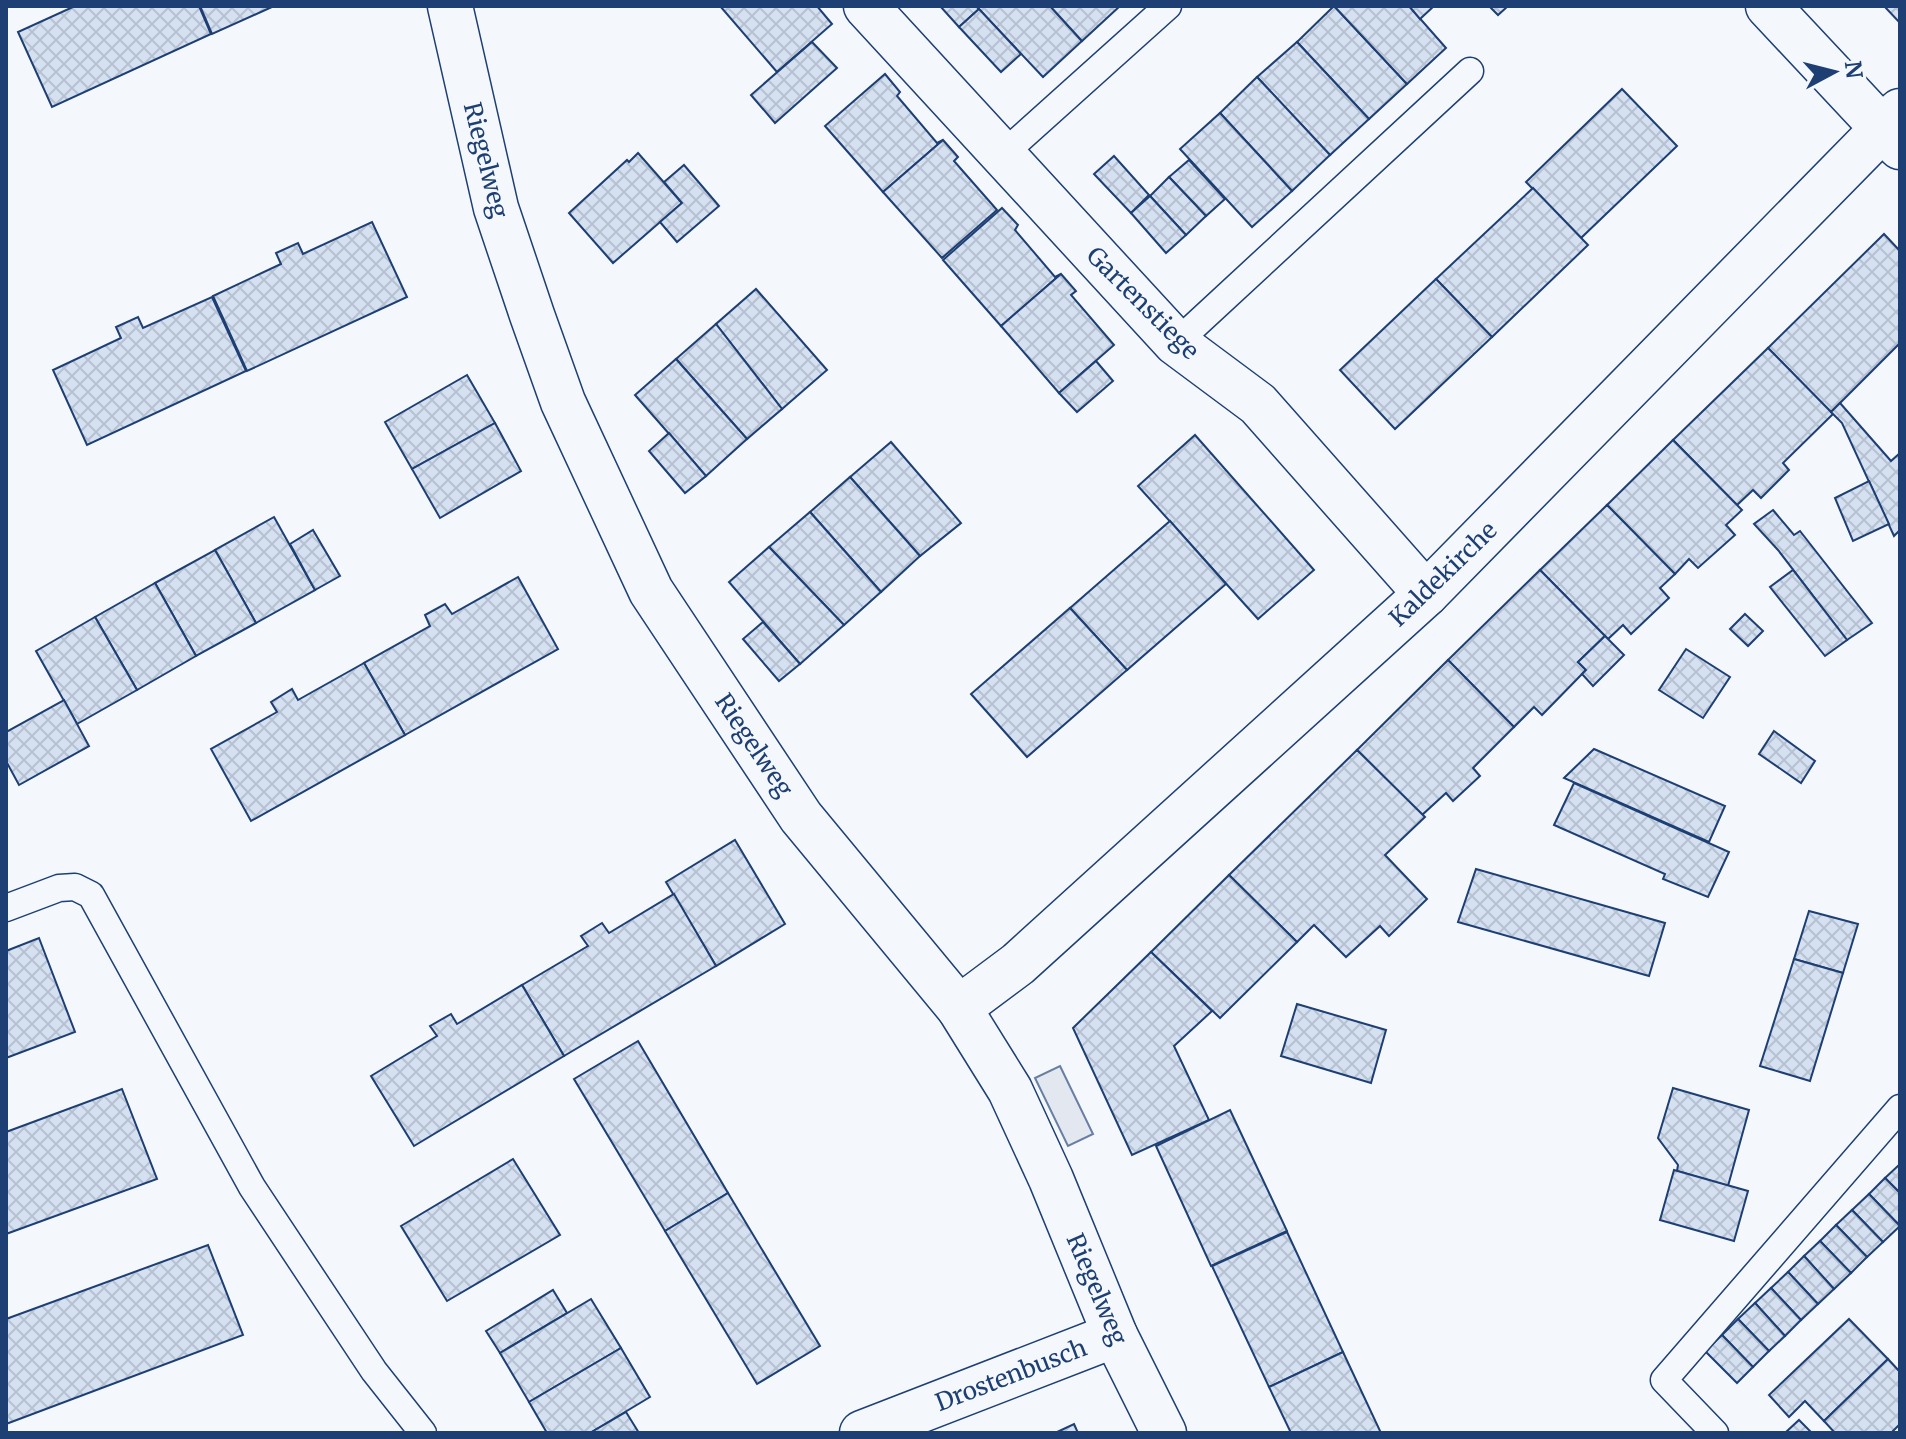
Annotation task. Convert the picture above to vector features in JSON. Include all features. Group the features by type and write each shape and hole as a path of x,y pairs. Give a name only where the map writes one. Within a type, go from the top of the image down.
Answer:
{"street":[{"name":"Riegelweg","path":"450,6 496,208 532,315 563,402 651,591 801,817 959,1008 1010,1090 1051,1179 1115,1335 1164,1433"},
{"name":"Gartenstiege","path":"866,6 1176,343 1258,404 1426,594"},
{"path":"1768,6 1894,129"},
{"name":"Kaldekirche","path":"959,1008 1018,964 1426,594 1894,129"},
{"name":"Drostenbusch","path":"862,1433 1115,1335"}],"lane":[{"path":"1002,155 1168,6"},
{"path":"1176,343 1470,71"},
{"path":"6,908 59,888 75,887 91,895 252,1187 374,1371 423,1433"},
{"path":"1715,1433 1664,1380 1900,1108"}],"shaded area":[{"path":"1060,1066 1093,1134 1068,1146 1035,1078"}],"building":[{"path":"75,6 199,6 211,34 52,107 18,32"},
{"path":"200,6 274,6 212,34"},
{"path":"720,6 817,6 832,24 777,72"},
{"path":"940,6 976,6 979,9 959,27"},
{"path":"976,6 1050,6 1082,41 1043,77"},
{"path":"1050,6 1120,6 1082,41"},
{"path":"1334,6 1407,84 1369,119 1297,42"},
{"path":"1334,6 1409,6 1446,48 1407,84"},
{"path":"1409,6 1434,6 1420,19"},
{"path":"1489,6 1508,6 1498,15"},
{"path":"1884,6 1900,6 1900,23"},
{"path":"979,9 1021,54 1001,72 959,27"},
{"path":"812,42 837,68 775,123 751,95"},
{"path":"1297,42 1369,119 1330,155 1257,77"},
{"path":"885,74 900,92 897,96 937,143 943,140 883,192 825,126"},
{"path":"1257,77 1330,155 1292,191 1220,113"},
{"path":"1622,89 1677,146 1581,238 1526,182"},
{"path":"1220,113 1292,191 1252,227 1180,149"},
{"path":"943,140 958,157 954,161 997,210 942,258 883,192"},
{"path":"638,153 682,203 613,263 569,213"},
{"path":"1114,156 1149,195 1131,213 1094,174"},
{"path":"1189,160 1225,199 1206,216 1169,177"},
{"path":"684,165 719,206 677,242 660,222 682,203 664,182"},
{"path":"1169,177 1206,216 1186,235 1150,196"},
{"path":"1533,188 1588,245 1492,337 1436,279"},
{"path":"1150,196 1186,235 1166,253 1131,213"},
{"path":"1002,208 1018,225 1015,230 1055,277 1061,274 1001,326 943,260"},
{"path":"372,222 407,297 247,371 213,296 281,264 276,253 298,243 303,254"},
{"path":"1884,234 1900,251 1900,343 1831,412 1768,348"},
{"path":"1061,274 1076,291 1071,295 1114,345 1059,393 1001,326"},
{"path":"1436,279 1492,337 1395,429 1340,370"},
{"path":"756,289 827,370 782,409 716,324"},
{"path":"212,297 246,371 87,445 53,370 121,338 116,327 138,317 143,328"},
{"path":"716,324 782,409 747,439 676,359"},
{"path":"1768,348 1833,414 1783,463 1789,470 1761,498 1753,490 1737,505 1673,440"},
{"path":"676,359 747,439 706,476 635,395"},
{"path":"1096,361 1113,381 1077,412 1059,393"},
{"path":"467,375 495,423 412,469 385,422"},
{"path":"1840,403 1891,461 1900,453 1900,530 1894,536 1842,423 1831,412"},
{"path":"495,423 521,471 440,518 412,469"},
{"path":"669,433 706,476 685,493 649,451"},
{"path":"1195,435 1314,570 1258,619 1138,486"},
{"path":"1673,440 1742,510 1726,525 1735,535 1698,568 1689,559 1675,574 1607,505"},
{"path":"891,442 961,523 920,556 850,477"},
{"path":"850,477 920,556 881,592 810,512"},
{"path":"1869,481 1889,524 1853,541 1835,498"},
{"path":"1607,505 1675,574 1660,588 1669,598 1631,634 1623,625 1608,639 1540,570"},
{"path":"1773,510 1794,535 1800,531 1872,623 1847,640 1778,550 1754,524"},
{"path":"810,512 881,592 844,625 769,547"},
{"path":"274,517 315,590 256,623 215,550"},
{"path":"1170,521 1226,584 1127,670 1070,608"},
{"path":"313,530 340,576 315,590 290,544"},
{"path":"769,547 844,625 800,664 729,582"},
{"path":"215,550 256,623 196,656 155,583"},
{"path":"1540,570 1605,636 1578,662 1586,670 1542,715 1534,707 1514,727 1448,660"},
{"path":"1793,570 1847,640 1825,656 1770,587"},
{"path":"518,577 558,649 405,735 364,663 430,626 425,615 445,604 452,614"},
{"path":"155,583 196,656 137,690 95,617"},
{"path":"1070,608 1127,670 1027,757 971,694"},
{"path":"1745,614 1763,631 1748,646 1730,629"},
{"path":"95,617 137,690 77,724 36,651"},
{"path":"763,622 800,664 779,681 743,639"},
{"path":"1605,636 1624,655 1593,686 1582,674 1586,670 1578,662"},
{"path":"1686,649 1730,677 1703,718 1659,690"},
{"path":"1448,660 1514,727 1473,768 1480,776 1453,801 1446,793 1422,815 1357,750"},
{"path":"364,663 405,735 251,821 211,749 277,712 271,702 292,689 298,700"},
{"path":"64,700 89,746 19,785 6,761 6,732"},
{"path":"1774,731 1815,761 1801,783 1759,754"},
{"path":"1594,749 1725,806 1709,842 1564,778"},
{"path":"1357,750 1425,817 1385,855 1427,899 1389,936 1380,926 1346,957 1314,925 1297,942 1229,875"},
{"path":"1574,783 1729,852 1708,897 1663,879 1665,874 1554,825"},
{"path":"735,840 785,924 716,966 666,882"},
{"path":"1476,869 1665,923 1649,976 1458,922"},
{"path":"1229,875 1297,942 1220,1018 1151,952"},
{"path":"674,894 716,966 564,1056 522,985 588,946 581,936 602,923 609,933"},
{"path":"1809,911 1858,924 1843,973 1794,959"},
{"path":"39,938 75,1032 6,1058 6,951"},
{"path":"1151,952 1212,1011 1174,1046 1209,1120 1132,1155 1073,1028"},
{"path":"1794,959 1843,973 1810,1081 1760,1066"},
{"path":"522,985 564,1056 414,1146 371,1076 437,1036 430,1026 451,1014 457,1024"},
{"path":"1297,1004 1386,1030 1371,1083 1281,1056"},
{"path":"638,1041 728,1193 665,1231 574,1079"},
{"path":"1673,1088 1749,1110 1728,1186 1677,1171 1678,1165 1658,1138"},
{"path":"122,1089 157,1179 6,1234 6,1132"},
{"path":"1230,1110 1287,1231 1211,1266 1156,1146"},
{"path":"513,1159 560,1235 447,1301 401,1226"},
{"path":"1900,1164 1900,1193 1885,1178"},
{"path":"1674,1170 1748,1191 1734,1241 1660,1220"},
{"path":"1885,1178 1900,1193 1900,1226 1869,1194"},
{"path":"728,1193 820,1346 757,1384 665,1231"},
{"path":"1869,1194 1900,1226 1883,1242 1852,1210"},
{"path":"1852,1210 1883,1242 1867,1257 1836,1225"},
{"path":"1836,1225 1867,1257 1851,1273 1820,1241"},
{"path":"1287,1232 1343,1352 1269,1387 1212,1266"},
{"path":"1820,1241 1851,1273 1834,1289 1804,1256"},
{"path":"208,1245 243,1335 6,1424 6,1319"},
{"path":"1804,1256 1834,1289 1818,1304 1788,1272"},
{"path":"1788,1272 1818,1304 1801,1320 1771,1288"},
{"path":"1771,1288 1801,1320 1785,1336 1755,1303"},
{"path":"553,1290 567,1313 500,1353 486,1331"},
{"path":"591,1299 621,1348 529,1402 500,1353"},
{"path":"1755,1303 1785,1336 1769,1351 1738,1319"},
{"path":"1738,1319 1769,1351 1753,1367 1722,1335"},
{"path":"1849,1319 1888,1359 1824,1421 1805,1401 1789,1417 1769,1395"},
{"path":"1722,1335 1753,1367 1737,1383 1705,1351"},
{"path":"621,1348 650,1397 590,1433 547,1433 529,1402"},
{"path":"1343,1352 1381,1433 1291,1433 1269,1387"},
{"path":"1888,1359 1900,1372 1900,1424 1891,1433 1835,1433 1824,1421"},
{"path":"626,1412 639,1433 590,1433"},
{"path":"1799,1420 1811,1432 1785,1433"},
{"path":"1074,1424 1078,1433 1055,1433"}]}
